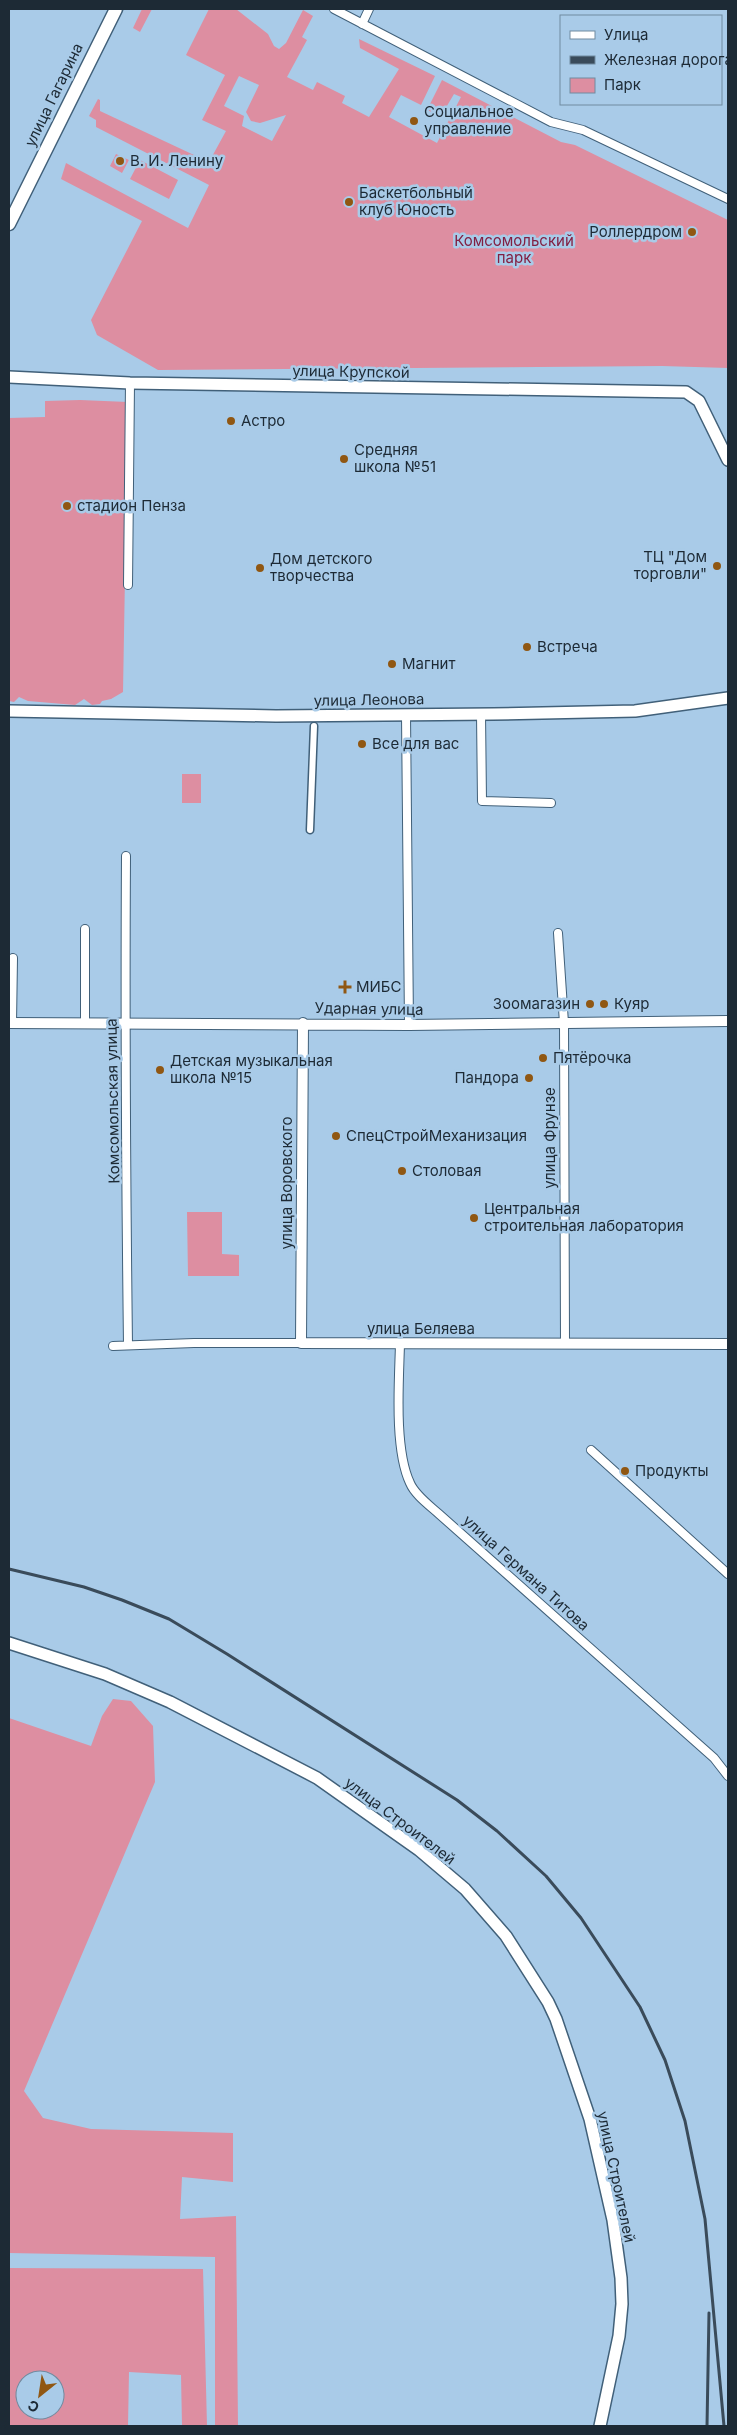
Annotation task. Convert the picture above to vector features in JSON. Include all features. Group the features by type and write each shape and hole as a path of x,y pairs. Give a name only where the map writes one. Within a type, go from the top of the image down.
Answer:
{"main road":[{"name":"улица Гагарина","path":"9,224 116,9"},
{"name":"улица Крупской","path":"9,377 130,383 686,392 700,401 728,460"},
{"name":"улица Леонова","path":"9,711 199,715 406,716 635,711 728,698"},
{"name":"улица Строителей","path":"9,1643 105,1674 146,1691 317,1778 419,1850 465,1889 506,1936 548,2002 556,2019 590,2119 613,2220 621,2278 622,2304 619,2336 600,2426"}],"street":[{"path":"334,9 550,122 583,130 728,200"},
{"path":"362,24 369,9"},
{"path":"128,585 130,383"},
{"path":"481,714 482,801 551,803"},
{"path":"406,716 409,1025"},
{"path":"310,830 314,726"},
{"name":"Комсомольская улица","path":"126,856 125,1023 128,1345"},
{"path":"85,929 85,1023"},
{"name":"улица Фрунзе","path":"558,934 564,1023 565,1343"},
{"path":"10,1023 13,958"},
{"name":"Ударная улица","path":"10,1023 409,1025 728,1022"},
{"name":"улица Воровского","path":"301,1343 303,1023"},
{"name":"улица Беляева","path":"113,1346 301,1343 728,1344"},
{"name":"улица Германа Титова","path":"400,1344 399,1407 402,1456 410,1483 439,1514 714,1758 728,1776"},
{"path":"592,1450 728,1574"}],"green space":[{"path":"142,9 152,9 140,32 133,28"},
{"name":"Комсомольский парк","path":"209,9 236,9 268,34 274,46 279,49 286,43 303,10 313,16 302,37 307,40 287,77 313,90 317,82 345,96 342,103 369,117 399,69 360,48 359,39 435,76 421,105 401,95 389,117 437,143 461,97 454,94 441,116 427,110 442,80 561,142 575,145 728,220 728,368 662,366 158,370 97,335 91,320 142,221 61,179 66,163 188,228 209,185 96,127 96,120 89,116 98,99 100,100 100,111 209,162 226,131 202,120 225,75 186,55","holes":["239,76 259,85 246,112 251,121 260,123 286,115 272,141 242,126 244,116 224,106"]},
{"path":"116,154 129,160 122,173 110,166"},
{"path":"140,160 178,180 169,199 130,179"},
{"name":"стадион Пенза","path":"45,401 128,402 123,692 111,699 102,701 100,704 92,705 84,699 75,705 28,701 19,697 14,702 9,701 9,418 45,417"},
{"path":"182,774 201,774 201,803 182,803"},
{"path":"187,1212 222,1212 222,1254 239,1255 239,1276 188,1276"},
{"path":"113,1699 131,1701 153,1726 155,1782 24,2091 43,2118 91,2129 233,2133 233,2182 182,2177 180,2219 236,2216 238,2426 215,2426 215,2257 9,2253 9,1718 91,1746 102,1716"},
{"path":"9,2268 203,2269 207,2426 182,2426 181,2375 129,2372 128,2426 9,2426"}],"railway":[{"path":"9,1569 84,1587 169,1619 457,1800 497,1831 546,1876 581,1918 640,2007 665,2060 685,2121 705,2219 724,2426"},
{"path":"707,2426 709,2313"}],"place":[{"name":"Социальное управление","path":"414,121"},
{"name":"В. И. Ленину","path":"120,161"},
{"name":"Баскетбольный клуб Юность","path":"349,202"},
{"name":"Роллердром","path":"692,232"},
{"name":"Астро","path":"231,421"},
{"name":"Средняя школа №51","path":"344,459"},
{"name":"стадион Пенза","path":"67,506"},
{"name":"ТЦ \"Дом торговли\"","path":"717,566"},
{"name":"Дом детского творчества","path":"260,568"},
{"name":"Встреча","path":"527,647"},
{"name":"Магнит","path":"392,664"},
{"name":"Все для вас","path":"362,744"},
{"name":"МИБС","path":"345,987"},
{"name":"Зоомагазин","path":"590,1004"},
{"name":"Куяр","path":"604,1004"},
{"name":"Пятёрочка","path":"543,1058"},
{"name":"Детская музыкальная школа №15","path":"160,1070"},
{"name":"Пандора","path":"529,1078"},
{"name":"СпецСтройМеханизация","path":"336,1136"},
{"name":"Столовая","path":"402,1171"},
{"name":"Центральная строительная лаборатория","path":"474,1218"},
{"name":"Продукты","path":"625,1471"}]}
